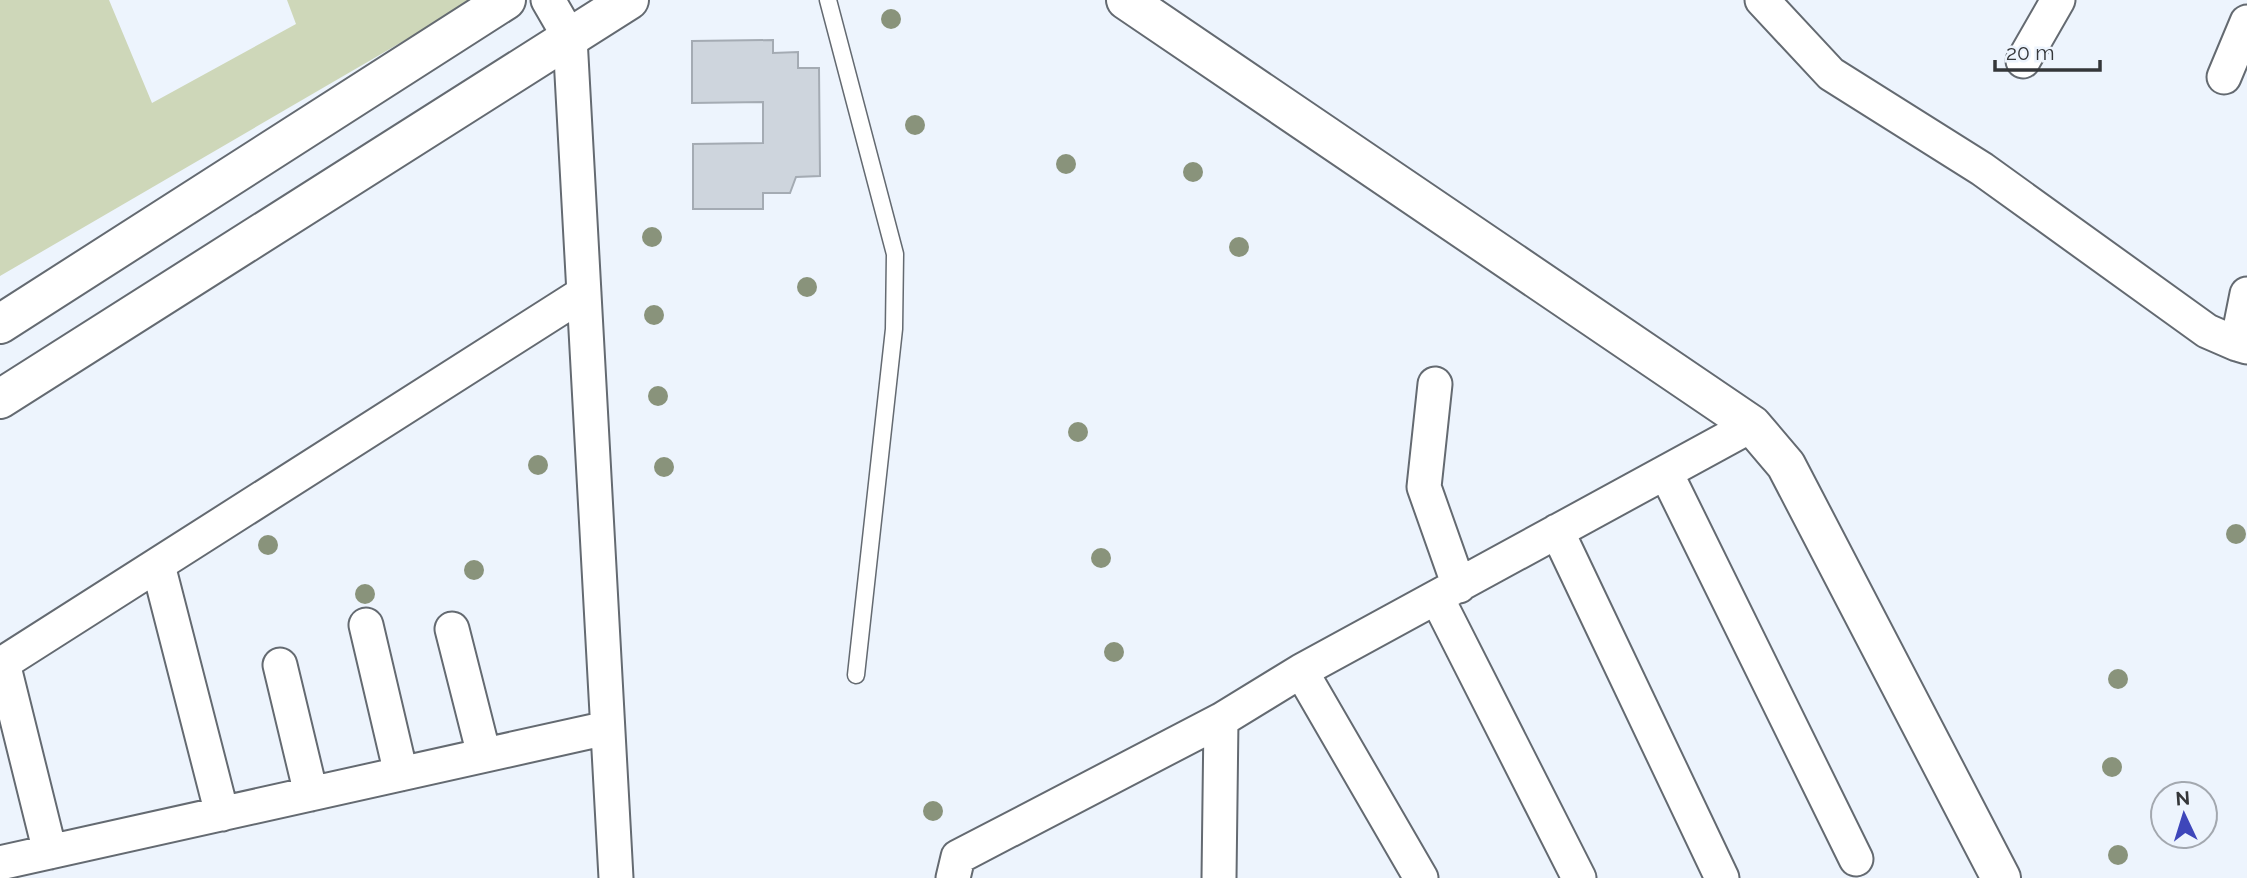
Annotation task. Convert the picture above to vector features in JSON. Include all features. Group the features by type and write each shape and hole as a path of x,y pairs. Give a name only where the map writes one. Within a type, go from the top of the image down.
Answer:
{"street":[{"path":"0,324 506,0"},
{"path":"548,0 570,38 615,878"},
{"path":"0,399 629,0"},
{"path":"1126,0 1752,425 1786,465 2001,878"},
{"path":"1762,0 1831,74 1982,169 2207,331 2242,345 2247,294"},
{"path":"2023,61 2058,0"},
{"path":"2224,77 2247,22"},
{"path":"50,852 1,664 584,293"},
{"path":"1435,384 1424,487 1448,592 1579,878"},
{"path":"953,878 958,857 1221,720 1301,671 1752,425"},
{"path":"1666,472 1856,859"},
{"path":"1557,531 1722,878"},
{"path":"158,565 222,814"},
{"path":"366,625 401,774"},
{"path":"452,629 484,755"},
{"path":"280,665 311,794"},
{"path":"1301,671 1421,878"},
{"path":"1219,878 1221,720"},
{"path":"0,863 607,728"}],"lane":[{"path":"828,0 895,254 894,329 856,675"}],"green space":[{"path":"0,0 109,0 152,103 296,24 287,0 474,0 0,276"}],"building":[{"path":"773,40 773,53 798,52 798,68 819,68 820,176 796,177 790,193 763,193 763,209 693,209 693,144 763,143 763,102 692,103 692,41"}]}
